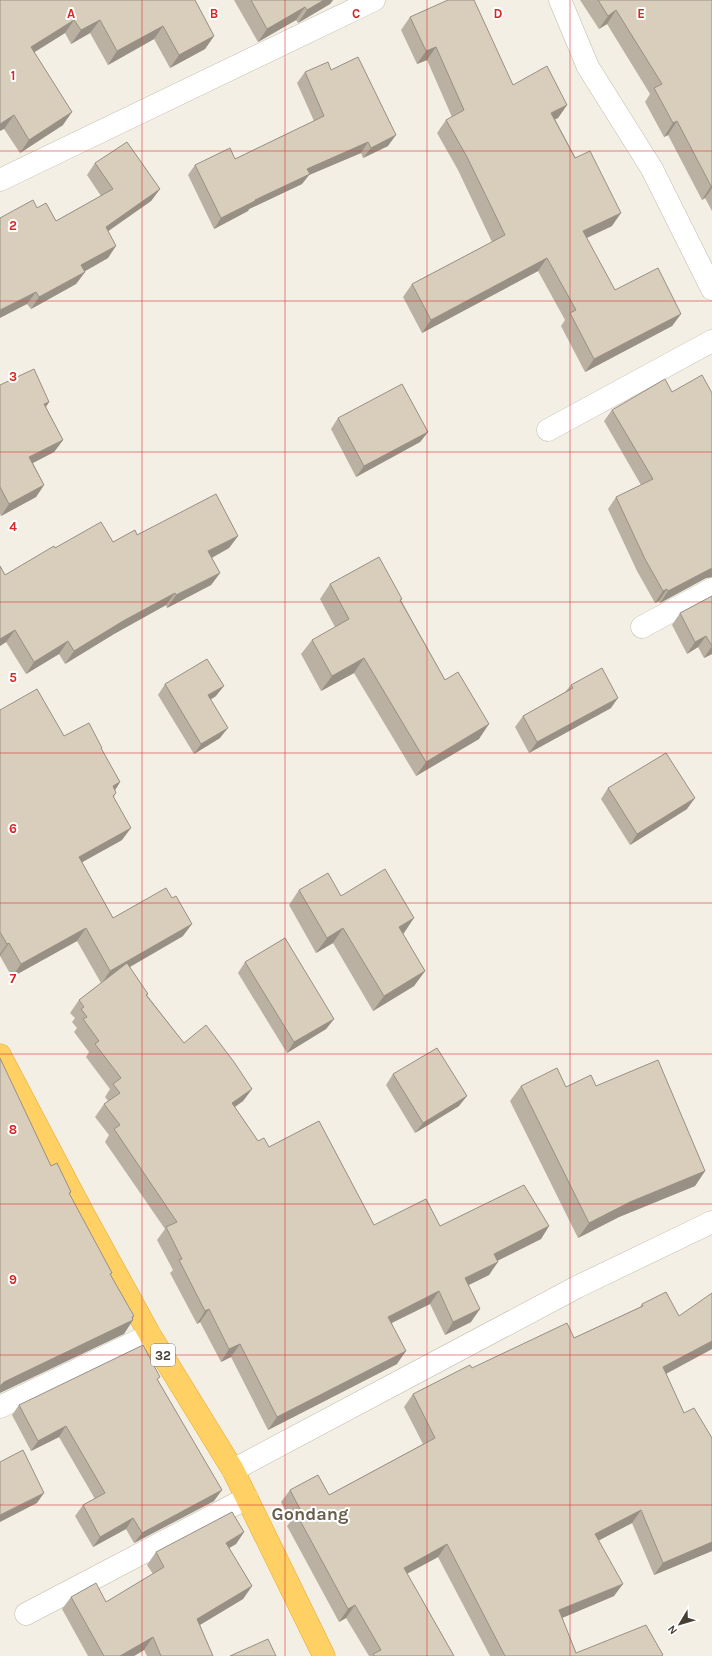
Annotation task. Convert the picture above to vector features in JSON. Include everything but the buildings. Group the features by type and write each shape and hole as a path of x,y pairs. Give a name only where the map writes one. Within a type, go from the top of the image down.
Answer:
{"highway":[{"name":"32","path":"0,1055 82,1211 150,1335 234,1470 324,1656"}],"street":[{"path":"0,180 374,0"},
{"path":"560,0 588,67 652,169 712,288"},
{"path":"548,430 712,341"},
{"path":"642,627 712,589"},
{"path":"234,1470 577,1286 712,1222"},
{"path":"0,1407 150,1335"},
{"path":"26,1614 247,1498"}],"district":[{"name":"Gondang","path":"310,1514"}]}
